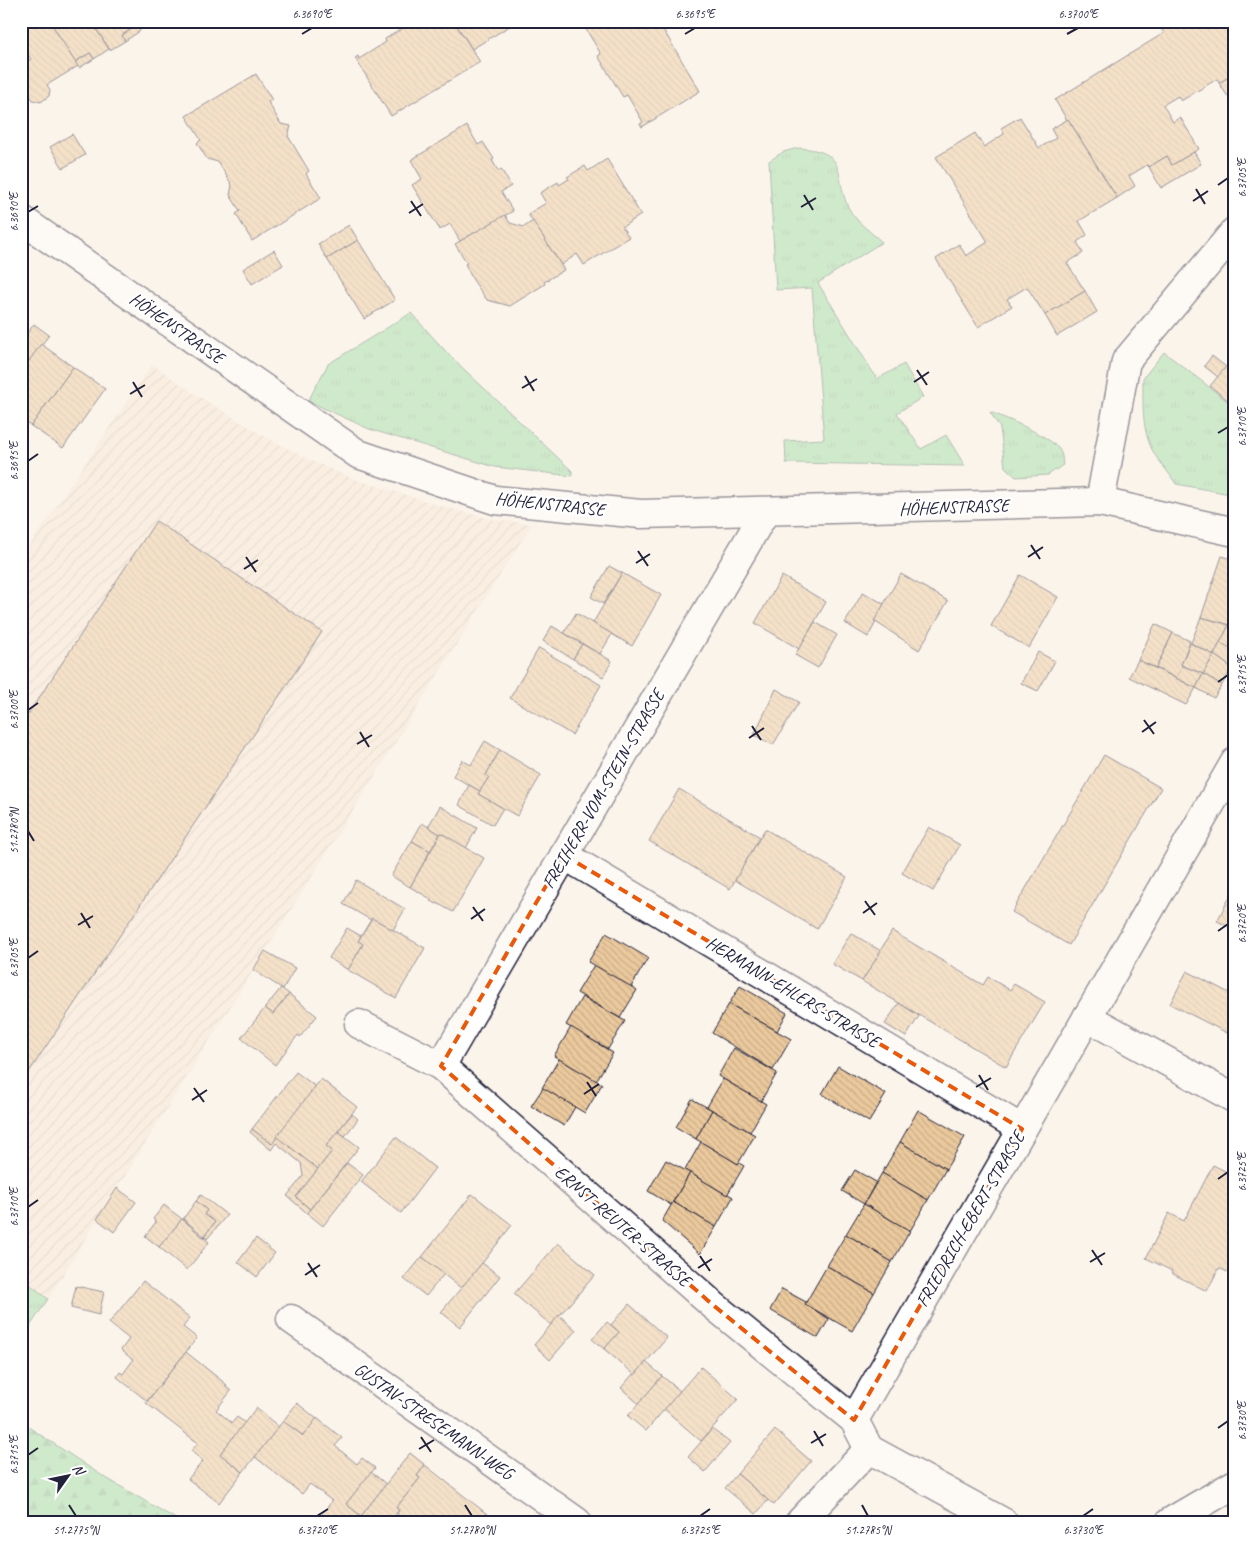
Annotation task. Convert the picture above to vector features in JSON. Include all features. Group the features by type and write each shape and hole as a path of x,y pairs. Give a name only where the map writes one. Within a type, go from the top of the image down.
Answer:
{"street":[{"name":"HÖHENSTRASSE","path":"21,219 358,454 495,500 641,514 1100,502 1235,532"},
{"path":"1100,502 1126,361 1235,231"},
{"name":"FREIHERR-VOM-STEIN-STRASSE","path":"441,1066 765,512"},
{"name":"FRIEDRICH-EBERT-STRASSE","path":"854,1420 1235,762"},
{"name":"HERMANN-EHLERS-STRASSE","path":"564,856 1022,1129"},
{"path":"1087,1017 1235,1098"},
{"name":"ERNST-REUTER-STRASSE","path":"359,1024 441,1066 713,1305 854,1420 869,1449"},
{"name":"GUSTAV-STRESEMANN-WEG","path":"291,1319 577,1522"},
{"path":"800,1522 869,1449 1003,1522"},
{"path":"1170,1522 1235,1484"}],"highlighted area":[{"path":"564,855 1022,1129 854,1420 713,1305 441,1066"}],"shaded area":[{"path":"152,364 192,392 262,435 310,460 354,479 491,519 532,524 48,1299 21,1277 21,559"}],"green space":[{"path":"798,148 816,150 834,161 838,169 845,200 851,212 861,224 882,242 818,283 877,379 904,364 923,397 897,413 921,449 946,435 965,466 786,463 785,441 824,439 812,288 776,290 769,161 783,152"},
{"path":"411,313 450,356 572,471 572,476 495,467 369,429 308,401 328,364"},
{"path":"1164,352 1235,407 1235,495 1176,484 1150,446 1144,418 1143,378"},
{"path":"990,412 1030,429 1050,441 1061,453 1063,465 1048,475 1016,477 1005,467 1000,428"},
{"path":"21,1277 48,1299 21,1340"},
{"path":"21,1422 101,1475 181,1522 21,1522"}],"building":[{"path":"21,21 50,21 78,66 47,85 50,90 49,96 41,102 33,100 21,81 21,65 31,59 21,44"},
{"path":"50,21 91,21 109,49 94,59 90,53 75,62"},
{"path":"91,21 134,21 137,26 122,35 125,41 110,50"},
{"path":"142,21 153,21 139,30 136,25"},
{"path":"414,21 416,24 420,21 454,21 480,62 391,116 355,58 358,56 359,59 386,42 385,39"},
{"path":"454,21 518,21 472,49"},
{"path":"586,21 658,21 700,91 642,127 640,124 643,122 627,95 623,97 598,56 601,54 584,26 581,28 580,25"},
{"path":"1155,21 1235,21 1235,73 1219,83 1217,79 1181,101 1178,96 1163,105 1173,122 1180,117 1199,149 1172,165 1167,156 1149,167 1147,165 1129,176 1135,186 1117,198 1055,100 1164,33"},
{"path":"137,26 140,31 125,41 122,35"},
{"path":"90,53 94,59 79,68 75,62"},
{"path":"1235,73 1235,101 1232,103 1219,83"},
{"path":"256,74 272,100 268,102 281,124 291,126 288,136 309,171 306,174 321,198 252,241 236,214 240,211 230,195 232,185 218,162 207,159 197,143 201,140 186,116"},
{"path":"1020,117 1039,148 1056,138 1051,129 1068,119 1117,198 1079,221 1087,235 1077,242 1083,253 1067,263 1085,291 1045,315 1027,287 1007,299 1012,306 978,327 936,259 959,244 966,256 988,242 936,157 975,133 984,147 1004,134 1001,128"},
{"path":"467,126 478,145 483,142 494,159 492,160 498,171 501,169 511,186 501,192 513,211 460,241 450,224 440,230 412,185 422,179 411,160"},
{"path":"72,134 85,155 63,168 50,147"},
{"path":"1194,152 1201,164 1161,188 1149,167 1167,156 1172,165"},
{"path":"607,159 641,215 622,227 629,237 584,265 577,254 561,265 528,214 546,203 540,193 558,182 559,185 569,179 567,177 585,166 588,171"},
{"path":"505,215 510,223 524,227 533,221 564,270 510,306 487,300 473,280 465,264 467,263 455,244"},
{"path":"349,225 358,240 327,259 318,244"},
{"path":"358,240 395,300 364,319 327,259"},
{"path":"274,250 283,265 252,284 243,269"},
{"path":"1085,291 1097,312 1057,336 1045,315"},
{"path":"34,324 49,335 27,364 21,360 21,342"},
{"path":"41,344 73,367 31,426 21,418 21,372"},
{"path":"1212,356 1226,367 1218,377 1204,366"},
{"path":"1229,363 1235,368 1235,406 1210,386"},
{"path":"73,367 105,389 63,448 31,426"},
{"path":"156,521 322,632 21,1084 21,725"},
{"path":"1222,556 1235,560 1234,626 1201,617"},
{"path":"609,566 622,573 603,604 591,597"},
{"path":"622,573 661,595 632,646 593,623"},
{"path":"901,574 948,601 919,650 874,621"},
{"path":"1020,575 1058,597 1029,648 991,626"},
{"path":"782,576 826,602 799,649 755,623"},
{"path":"863,592 884,604 874,621 876,622 868,637 845,623"},
{"path":"576,613 612,634 600,654 564,633"},
{"path":"1201,617 1229,625 1214,655 1191,643"},
{"path":"815,622 837,635 818,668 795,655"},
{"path":"1155,624 1173,633 1156,668 1138,660"},
{"path":"1235,624 1235,650 1220,643 1229,625 1234,626"},
{"path":"552,626 582,644 573,659 543,641"},
{"path":"1173,633 1190,641 1181,665 1183,666 1176,678 1156,668"},
{"path":"1190,643 1214,655 1203,674 1181,665"},
{"path":"1220,643 1235,650 1235,664 1232,668 1214,655"},
{"path":"582,644 612,661 603,677 573,659"},
{"path":"539,648 601,685 572,735 510,698"},
{"path":"1038,652 1055,661 1038,691 1021,683"},
{"path":"1214,655 1232,668 1222,685 1203,674"},
{"path":"1138,660 1196,688 1186,705 1129,677"},
{"path":"1183,666 1203,674 1196,688 1176,678"},
{"path":"1203,674 1222,685 1214,698 1196,688"},
{"path":"776,689 799,702 773,745 754,735"},
{"path":"485,741 500,750 486,775 489,777 480,791 453,776 462,760 471,765"},
{"path":"500,750 541,775 517,816 478,794 489,777 486,775"},
{"path":"1104,755 1161,788 1069,945 1012,912"},
{"path":"469,785 480,791 478,794 503,808 493,825 459,805"},
{"path":"679,789 760,837 730,889 649,841"},
{"path":"440,806 477,828 466,848 428,827"},
{"path":"422,823 440,834 430,851 412,841"},
{"path":"929,827 960,845 933,891 902,873"},
{"path":"765,829 847,877 817,929 735,880"},
{"path":"441,833 484,858 453,912 430,901 431,899 410,887"},
{"path":"412,841 430,851 410,887 391,876"},
{"path":"356,880 405,909 393,930 343,904"},
{"path":"1235,887 1235,930 1217,921"},
{"path":"372,918 425,948 396,998 348,970 363,944 358,941"},
{"path":"347,928 361,936 358,941 363,944 348,970 329,958"},
{"path":"892,931 983,985 988,977 1010,990 1014,984 1045,1002 1006,1067 862,981"},
{"path":"606,933 648,958 631,987 588,962"},
{"path":"851,933 881,951 862,981 832,964"},
{"path":"265,951 295,968 283,989 253,970"},
{"path":"594,965 637,990 620,1018 577,993"},
{"path":"1187,971 1235,996 1235,1037 1170,1004"},
{"path":"740,986 787,1013 777,1031 729,1004"},
{"path":"281,988 289,994 273,1014 265,1008"},
{"path":"289,994 317,1016 300,1037 298,1035 275,1065 241,1038 265,1008 273,1014"},
{"path":"582,997 625,1021 608,1049 566,1025"},
{"path":"899,1003 919,1016 906,1037 885,1024"},
{"path":"729,1004 791,1039 773,1070 712,1033"},
{"path":"571,1027 613,1053 596,1081 554,1056"},
{"path":"734,1048 777,1073 761,1101 718,1076"},
{"path":"559,1059 602,1084 585,1113 542,1088"},
{"path":"838,1066 886,1094 869,1122 822,1094"},
{"path":"296,1072 316,1087 272,1144 252,1129"},
{"path":"321,1079 357,1107 326,1146 332,1151 318,1169 276,1137"},
{"path":"723,1079 766,1104 750,1132 707,1107"},
{"path":"543,1088 575,1107 564,1126 531,1106"},
{"path":"692,1099 712,1110 696,1139 676,1127"},
{"path":"712,1110 755,1135 738,1164 696,1139"},
{"path":"918,1110 965,1137 946,1169 900,1142"},
{"path":"352,1114 358,1119 345,1136 338,1131"},
{"path":"252,1129 272,1144 277,1137 318,1169 296,1197 310,1209 307,1213 287,1196 303,1176 301,1163 276,1143 271,1150 250,1132"},
{"path":"338,1131 359,1147 310,1209 296,1197 332,1151 326,1146"},
{"path":"396,1137 435,1168 401,1213 361,1182"},
{"path":"701,1142 744,1166 727,1195 685,1170"},
{"path":"900,1142 946,1169 928,1200 882,1173"},
{"path":"666,1160 690,1173 671,1205 648,1191"},
{"path":"347,1163 363,1175 323,1226 307,1213"},
{"path":"1213,1165 1235,1176 1235,1276 1219,1268 1207,1291 1146,1258 1169,1213 1184,1221"},
{"path":"855,1170 876,1182 864,1204 842,1191"},
{"path":"690,1173 733,1197 716,1227 673,1202"},
{"path":"882,1173 928,1200 910,1231 864,1204"},
{"path":"117,1188 136,1202 114,1232 97,1219"},
{"path":"472,1194 512,1225 462,1289 422,1257"},
{"path":"201,1195 227,1215 207,1239 204,1236 215,1222 204,1214 207,1210 196,1201"},
{"path":"196,1201 207,1210 204,1214 215,1222 204,1236 183,1219"},
{"path":"673,1202 716,1227 700,1254 662,1221"},
{"path":"864,1204 910,1231 892,1262 846,1234"},
{"path":"164,1205 182,1219 159,1247 145,1236 156,1222 153,1219"},
{"path":"182,1219 209,1242 187,1270 159,1247"},
{"path":"846,1234 892,1262 874,1293 827,1266"},
{"path":"256,1238 275,1253 257,1277 238,1262"},
{"path":"558,1243 595,1275 551,1325 514,1294"},
{"path":"422,1257 444,1274 426,1296 404,1279"},
{"path":"482,1263 500,1276 460,1327 441,1312"},
{"path":"827,1266 874,1293 852,1331 805,1304"},
{"path":"143,1281 190,1318 183,1327 197,1338 147,1401 117,1377 120,1372 123,1374 133,1360 121,1350 129,1339 109,1323"},
{"path":"76,1286 104,1292 99,1315 71,1308"},
{"path":"782,1289 806,1302 805,1304 829,1319 818,1338 770,1310"},
{"path":"629,1304 667,1338 635,1375 604,1349 619,1332 611,1325"},
{"path":"559,1315 576,1330 550,1360 534,1345"},
{"path":"607,1322 619,1332 604,1349 592,1339"},
{"path":"186,1352 227,1385 225,1386 231,1391 216,1410 232,1423 237,1417 245,1423 220,1454 243,1472 219,1503 188,1479 203,1461 191,1451 198,1443 146,1403"},
{"path":"646,1362 662,1376 639,1404 621,1388"},
{"path":"701,1367 738,1399 701,1441 664,1409"},
{"path":"662,1376 680,1391 646,1431 628,1416"},
{"path":"297,1403 317,1419 303,1436 283,1421"},
{"path":"256,1408 279,1427 243,1472 220,1454"},
{"path":"317,1418 342,1438 335,1446 357,1464 362,1458 375,1468 346,1504 361,1516 356,1522 316,1522 332,1501 310,1484 302,1494 255,1457 283,1421 303,1436"},
{"path":"712,1429 730,1443 705,1472 688,1457"},
{"path":"775,1430 811,1461 774,1505 737,1474"},
{"path":"410,1453 425,1465 417,1476 420,1478 396,1508 399,1510 390,1522 368,1522 361,1516"},
{"path":"425,1465 497,1522 407,1522 397,1514 399,1510 396,1508 420,1478 417,1476"},
{"path":"371,1472 386,1484 361,1516 346,1504"},
{"path":"737,1474 768,1500 756,1514 725,1488"}]}
